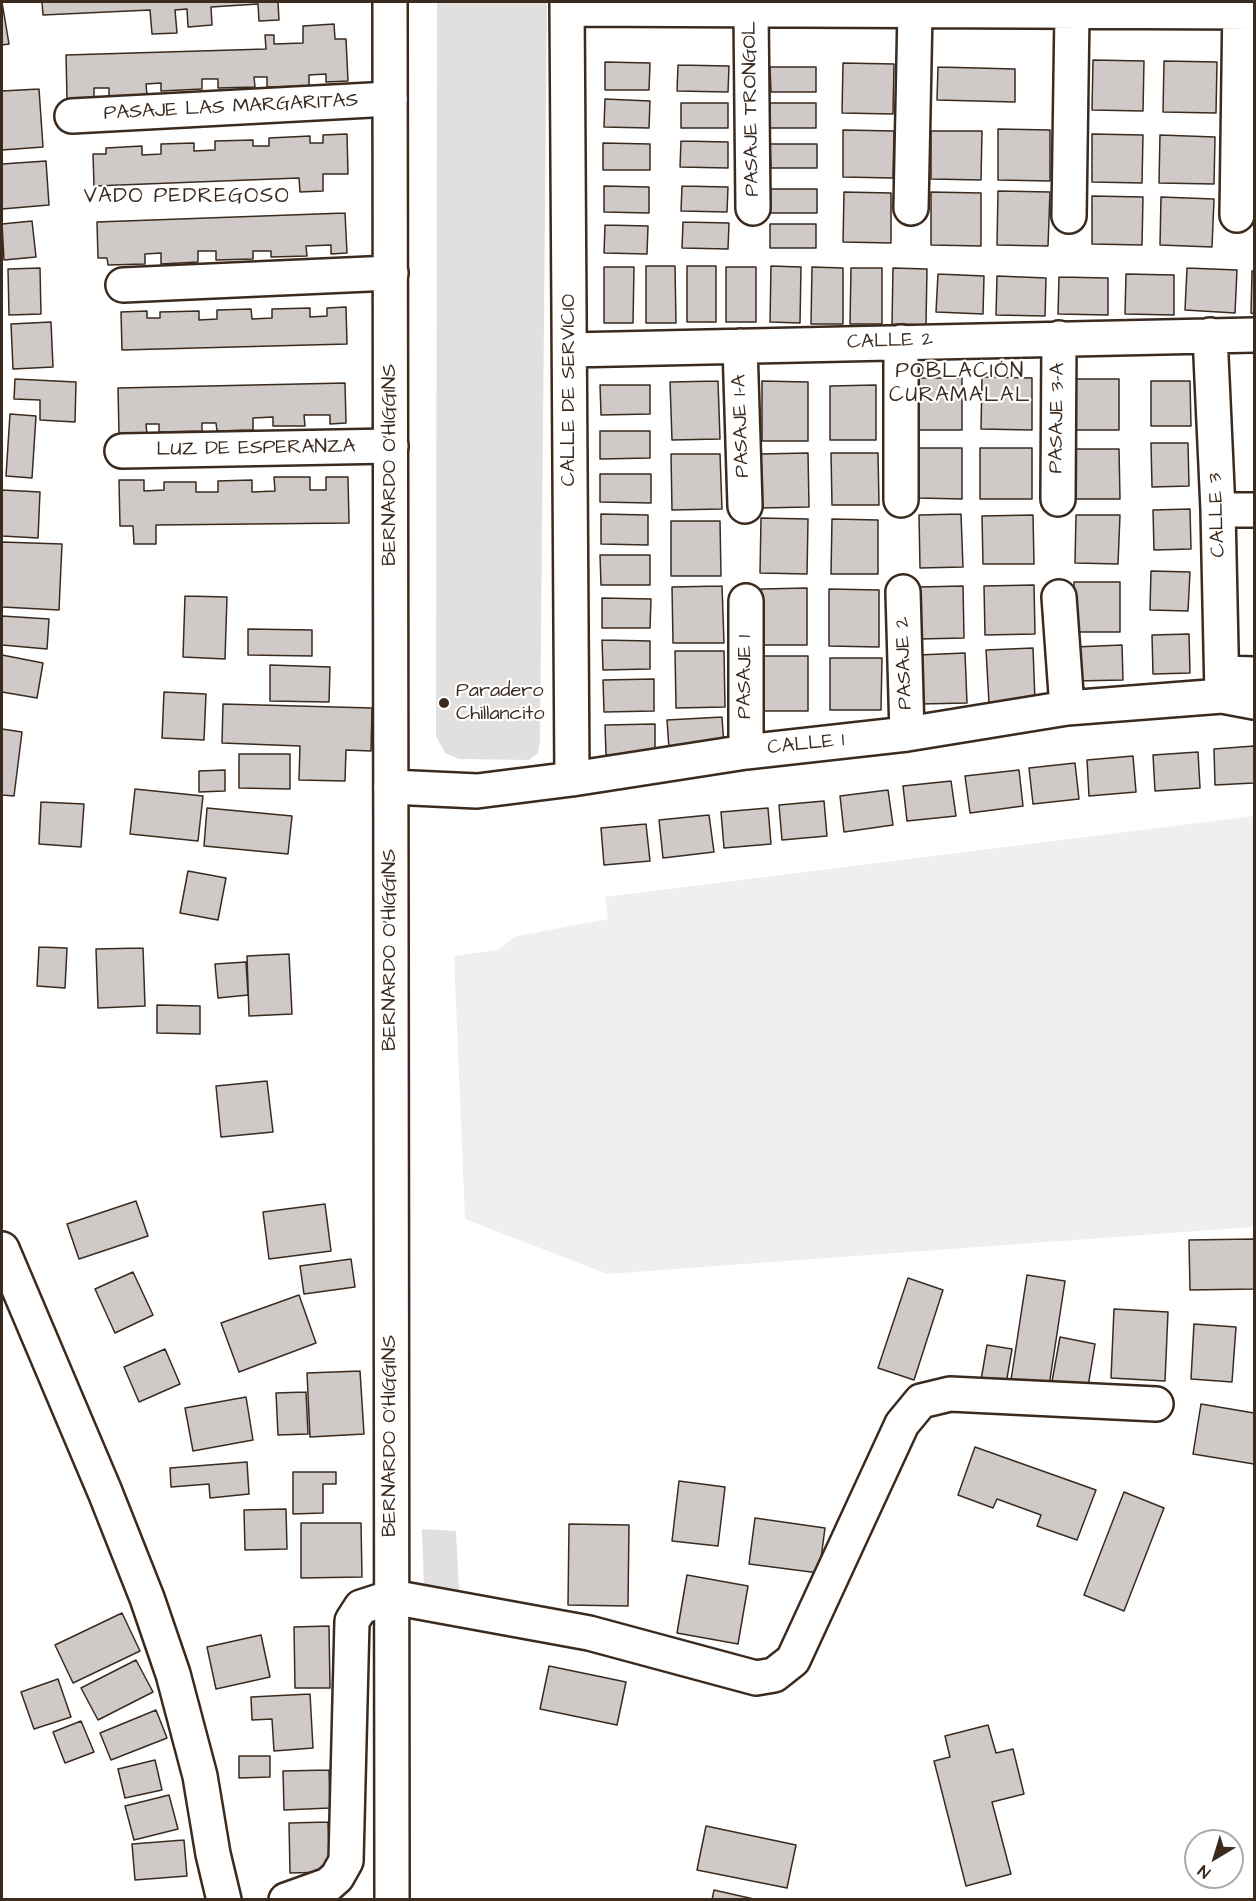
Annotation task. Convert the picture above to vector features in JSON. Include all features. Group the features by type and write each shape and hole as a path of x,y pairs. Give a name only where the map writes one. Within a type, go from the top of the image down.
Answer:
{"street":[{"name":"BERNARDO O'HIGGINS","path":"390,2 392,1899"},
{"path":"567,5 752,11 915,12 1072,12 1245,8 1237,215"},
{"name":"CALLE DE SERVICIO","path":"567,5 572,779"},
{"name":"PASAJE TRONGOL","path":"752,11 753,208"},
{"path":"911,208 915,12"},
{"path":"1069,216 1072,12"},
{"name":"PASAJE LAS MARGARITAS","path":"72,116 390,99"},
{"path":"123,285 390,273"},
{"name":"CALLE 2","path":"570,350 1210,334 1254,335"},
{"name":"CALLE 3","path":"1210,334 1218,510 1222,685"},
{"name":"PASAJE 3-A","path":"1058,499 1059,338"},
{"path":"901,342 901,500"},
{"name":"PASAJE 1-A","path":"740,346 745,506"},
{"name":"LUZ DE ESPERANZA","path":"122,451 391,446"},
{"path":"1218,510 1254,510"},
{"name":"PASAJE 2","path":"903,592 907,734"},
{"path":"1059,597 1067,708"},
{"name":"PASAJE 1","path":"746,601 746,752"},
{"path":"1222,685 1254,674"},
{"path":"1222,685 1254,702"},
{"name":"CALLE 1","path":"391,787 477,791 746,752 907,734 1222,685"},
{"path":"2,1248 105,1492 155,1619 173,1674 200,1776 213,1854 224,1899"},
{"path":"286,1899 328,1885 340,1873 346,1861 352,1622 361,1607 392,1597 589,1633 756,1678 774,1675 793,1660 902,1425 921,1401 950,1394 1156,1404"}],"shaded area":[{"path":"437,2 547,2 540,740 538,753 529,760 459,759 445,753 436,736"},
{"path":"1254,816 1254,1227 607,1274 465,1219 454,956 497,950 517,936 608,919 605,897"},
{"path":"422,1529 456,1531 459,1591 424,1587"}],"building":[{"path":"2,2 9,44 2,45"},
{"path":"42,2 278,2 279,20 259,21 258,4 211,7 212,25 188,27 187,9 175,10 177,33 152,34 150,10 43,15"},
{"path":"334,24 335,39 346,39 348,81 326,82 326,74 309,75 309,86 267,87 267,77 254,77 255,87 218,88 218,79 202,79 202,89 161,91 161,83 146,84 147,95 109,96 109,88 94,88 94,98 67,99 66,55 266,49 265,35 274,35 274,44 303,43 303,26"},
{"path":"1093,60 1144,61 1143,111 1092,110"},
{"path":"1164,61 1217,62 1216,113 1163,112"},
{"path":"605,62 650,63 649,90 605,90"},
{"path":"843,63 894,64 893,114 842,113"},
{"path":"678,65 729,66 728,92 677,91"},
{"path":"770,67 816,67 816,92 771,92"},
{"path":"938,67 1015,69 1015,102 937,100"},
{"path":"39,89 43,147 2,150 2,91"},
{"path":"605,99 650,101 649,128 604,127"},
{"path":"681,103 728,103 728,128 681,128"},
{"path":"770,103 816,103 816,128 770,128"},
{"path":"998,129 1050,130 1050,181 998,180"},
{"path":"843,130 894,131 893,178 843,177"},
{"path":"931,131 982,131 981,180 931,179"},
{"path":"347,134 348,174 323,174 323,191 300,192 299,178 94,186 93,154 106,154 106,148 142,146 142,155 161,154 161,144 194,143 194,151 215,150 215,141 253,140 253,146 269,146 269,138 310,136 310,143 323,143 323,135"},
{"path":"1092,134 1143,135 1142,183 1092,182"},
{"path":"1160,135 1215,137 1214,184 1159,183"},
{"path":"681,141 728,142 728,168 680,167"},
{"path":"603,143 650,144 650,170 603,170"},
{"path":"770,144 817,144 817,168 771,168"},
{"path":"46,161 49,205 2,209 2,164"},
{"path":"604,186 649,187 649,213 604,212"},
{"path":"682,186 728,187 727,212 681,211"},
{"path":"771,189 817,189 817,213 770,213"},
{"path":"998,191 1050,192 1048,246 997,245"},
{"path":"844,192 891,193 891,243 843,242"},
{"path":"931,192 981,193 981,246 931,245"},
{"path":"1092,196 1143,197 1142,245 1092,244"},
{"path":"1161,197 1214,199 1212,247 1160,245"},
{"path":"345,213 347,253 331,254 331,245 306,246 307,256 271,257 271,251 253,251 253,259 216,260 216,251 198,251 198,262 161,264 161,253 145,254 145,264 108,265 107,258 98,258 97,222"},
{"path":"32,221 36,257 4,260 2,224"},
{"path":"683,222 729,223 728,249 682,248"},
{"path":"770,224 816,224 816,248 770,248"},
{"path":"605,225 648,226 647,254 604,253"},
{"path":"646,266 675,266 676,323 646,323"},
{"path":"687,266 716,266 716,322 687,322"},
{"path":"771,266 801,267 800,323 770,322"},
{"path":"604,267 634,267 633,323 604,323"},
{"path":"726,267 756,267 756,322 726,322"},
{"path":"812,267 843,268 843,324 811,324"},
{"path":"40,268 41,314 9,315 8,269"},
{"path":"851,268 882,268 882,324 850,324"},
{"path":"893,268 927,269 926,325 892,324"},
{"path":"1187,268 1237,270 1235,313 1185,310"},
{"path":"1252,271 1254,271 1254,314 1251,313"},
{"path":"938,274 984,276 983,314 936,312"},
{"path":"1126,274 1174,275 1174,315 1125,314"},
{"path":"997,276 1046,278 1045,316 996,315"},
{"path":"1059,277 1108,278 1108,315 1058,314"},
{"path":"346,307 347,344 122,350 121,312 147,311 147,318 160,318 160,312 199,311 199,320 217,319 217,310 251,309 252,319 272,318 272,309 310,308 310,317 327,316 327,308"},
{"path":"51,322 53,367 13,369 11,324"},
{"path":"982,377 1032,378 1032,430 981,429"},
{"path":"915,378 962,378 962,430 914,430"},
{"path":"15,379 76,382 75,422 40,420 40,400 14,399"},
{"path":"1073,379 1119,379 1119,430 1073,430"},
{"path":"718,381 720,439 672,440 670,382"},
{"path":"762,381 808,382 808,441 762,441"},
{"path":"1151,381 1190,381 1191,426 1151,426"},
{"path":"345,383 346,423 330,424 330,415 304,415 305,426 273,426 273,417 253,418 253,430 217,431 216,423 202,423 202,431 159,432 159,424 146,424 147,434 119,434 118,388"},
{"path":"600,385 650,385 650,414 601,415"},
{"path":"876,385 876,440 830,440 830,386"},
{"path":"10,414 36,416 32,478 6,476"},
{"path":"600,431 650,431 650,458 600,459"},
{"path":"1151,443 1188,443 1189,486 1152,487"},
{"path":"918,448 962,448 962,499 918,498"},
{"path":"980,448 1032,448 1032,499 980,499"},
{"path":"1075,449 1119,449 1120,499 1075,499"},
{"path":"808,453 809,507 761,508 760,454"},
{"path":"831,453 878,453 879,505 832,505"},
{"path":"671,454 720,454 722,509 672,510"},
{"path":"600,474 651,474 651,503 600,502"},
{"path":"274,477 310,477 310,490 326,490 326,477 348,477 349,523 156,525 156,544 134,544 133,526 120,526 119,480 144,480 144,491 164,490 164,482 196,482 196,492 218,492 218,481 252,480 252,492 275,491"},
{"path":"2,490 40,492 38,538 2,536"},
{"path":"1190,509 1191,549 1154,550 1153,510"},
{"path":"601,514 648,515 648,545 601,544"},
{"path":"961,514 963,567 920,568 919,515"},
{"path":"1033,515 1034,564 983,564 982,516"},
{"path":"1076,515 1120,515 1118,564 1075,563"},
{"path":"761,518 808,519 807,574 760,573"},
{"path":"832,519 878,520 878,574 831,574"},
{"path":"671,521 720,521 721,576 671,576"},
{"path":"2,542 62,544 59,610 2,607"},
{"path":"600,555 650,555 650,585 601,585"},
{"path":"1151,571 1190,572 1188,611 1150,610"},
{"path":"1074,582 1120,582 1120,632 1074,632"},
{"path":"1034,585 1035,634 985,635 984,586"},
{"path":"722,586 724,643 673,643 672,587"},
{"path":"963,586 964,638 919,639 918,587"},
{"path":"807,588 807,645 762,645 761,589"},
{"path":"829,589 879,590 879,647 829,646"},
{"path":"185,596 227,597 225,659 183,657"},
{"path":"602,598 651,599 650,628 602,628"},
{"path":"2,616 49,619 47,649 2,645"},
{"path":"248,629 312,630 312,656 248,655"},
{"path":"1189,634 1190,673 1153,674 1152,635"},
{"path":"602,640 650,641 650,669 603,670"},
{"path":"1122,645 1123,680 1075,681 1074,647"},
{"path":"1033,648 1035,701 989,703 986,650"},
{"path":"675,651 724,651 725,707 676,708"},
{"path":"965,653 967,703 920,704 918,655"},
{"path":"2,655 43,663 37,698 2,692"},
{"path":"763,656 808,656 808,711 763,711"},
{"path":"830,658 882,658 881,710 830,710"},
{"path":"270,665 330,667 329,702 270,701"},
{"path":"654,679 654,711 604,712 603,680"},
{"path":"164,692 206,694 204,740 162,738"},
{"path":"223,704 372,708 371,751 346,750 345,781 299,780 300,746 222,743"},
{"path":"722,717 724,746 669,749 667,720"},
{"path":"655,724 655,755 606,755 605,725"},
{"path":"2,729 22,732 14,796 2,795"},
{"path":"1254,746 1254,783 1215,785 1214,749"},
{"path":"1198,752 1200,788 1155,791 1153,755"},
{"path":"239,754 290,754 290,789 239,788"},
{"path":"1133,756 1136,792 1089,796 1087,760"},
{"path":"1075,763 1079,799 1033,804 1029,768"},
{"path":"225,770 225,791 199,792 199,771"},
{"path":"1019,770 1023,806 970,813 965,776"},
{"path":"951,781 956,816 907,821 903,786"},
{"path":"135,789 203,796 198,841 130,834"},
{"path":"888,790 893,825 844,832 840,796"},
{"path":"824,801 827,836 782,840 779,805"},
{"path":"41,802 84,804 81,847 39,844"},
{"path":"207,808 292,816 288,854 204,846"},
{"path":"768,808 771,844 724,848 721,812"},
{"path":"709,815 714,852 663,858 659,820"},
{"path":"646,824 650,861 604,865 601,828"},
{"path":"188,871 226,878 218,920 180,913"},
{"path":"39,947 67,948 65,988 37,986"},
{"path":"143,948 145,1006 98,1008 96,949"},
{"path":"289,954 292,1014 249,1016 247,956"},
{"path":"246,962 248,995 218,998 215,964"},
{"path":"157,1005 200,1006 200,1034 157,1033"},
{"path":"267,1081 273,1132 221,1137 216,1086"},
{"path":"136,1201 148,1236 79,1259 67,1224"},
{"path":"325,1204 331,1251 269,1259 263,1212"},
{"path":"1254,1239 1254,1289 1190,1290 1189,1240"},
{"path":"351,1259 355,1287 304,1294 300,1266"},
{"path":"133,1272 153,1315 115,1333 95,1289"},
{"path":"1027,1275 1065,1281 1049,1386 1011,1380"},
{"path":"908,1278 943,1290 914,1380 878,1368"},
{"path":"299,1295 316,1343 239,1372 221,1323"},
{"path":"1114,1309 1168,1312 1165,1381 1111,1378"},
{"path":"1194,1324 1236,1327 1232,1382 1191,1379"},
{"path":"1060,1337 1095,1344 1087,1393 1051,1387"},
{"path":"987,1345 1012,1349 1006,1384 981,1380"},
{"path":"165,1349 180,1384 139,1402 124,1367"},
{"path":"360,1371 364,1434 310,1437 307,1373"},
{"path":"306,1392 308,1434 278,1435 276,1393"},
{"path":"246,1397 253,1440 193,1451 185,1408"},
{"path":"1201,1404 1254,1413 1254,1464 1193,1454"},
{"path":"975,1447 1096,1490 1077,1540 1037,1526 1041,1515 997,1499 993,1508 958,1495"},
{"path":"247,1462 249,1494 210,1498 209,1484 171,1487 170,1468"},
{"path":"293,1472 336,1472 336,1484 323,1484 323,1513 293,1514"},
{"path":"679,1481 725,1487 718,1546 672,1541"},
{"path":"1124,1492 1164,1508 1124,1611 1084,1595"},
{"path":"286,1509 287,1549 245,1550 244,1510"},
{"path":"755,1518 825,1528 819,1573 749,1564"},
{"path":"301,1523 361,1523 362,1577 301,1578"},
{"path":"569,1524 629,1525 628,1606 568,1605"},
{"path":"687,1575 748,1586 738,1644 677,1633"},
{"path":"122,1613 140,1651 73,1683 55,1645"},
{"path":"329,1626 330,1688 295,1688 294,1627"},
{"path":"261,1635 270,1677 216,1689 207,1647"},
{"path":"136,1660 153,1692 98,1720 81,1688"},
{"path":"549,1666 626,1682 617,1725 540,1709"},
{"path":"58,1679 71,1717 34,1729 21,1692"},
{"path":"310,1694 313,1748 274,1751 272,1719 252,1720 251,1697"},
{"path":"156,1710 167,1738 111,1760 100,1733"},
{"path":"81,1721 94,1752 65,1763 53,1732"},
{"path":"988,1725 996,1753 1013,1749 1024,1794 992,1802 1011,1874 966,1886 934,1761 950,1757 945,1736"},
{"path":"239,1756 270,1756 270,1777 239,1778"},
{"path":"155,1760 162,1790 125,1798 118,1769"},
{"path":"329,1770 330,1808 284,1810 283,1771"},
{"path":"169,1795 178,1829 134,1840 125,1806"},
{"path":"328,1822 330,1872 290,1873 289,1823"},
{"path":"706,1826 796,1845 787,1888 697,1870"},
{"path":"184,1840 187,1876 135,1880 132,1844"},
{"path":"714,1890 758,1900 712,1900"}],"place":[{"name":"Paradero Chillancito","path":"444,703"}],"district":[{"name":"VADO PEDREGOSO","path":"187,198"},
{"name":"POBLACIÓN CURAMALAL","path":"960,385"}]}
